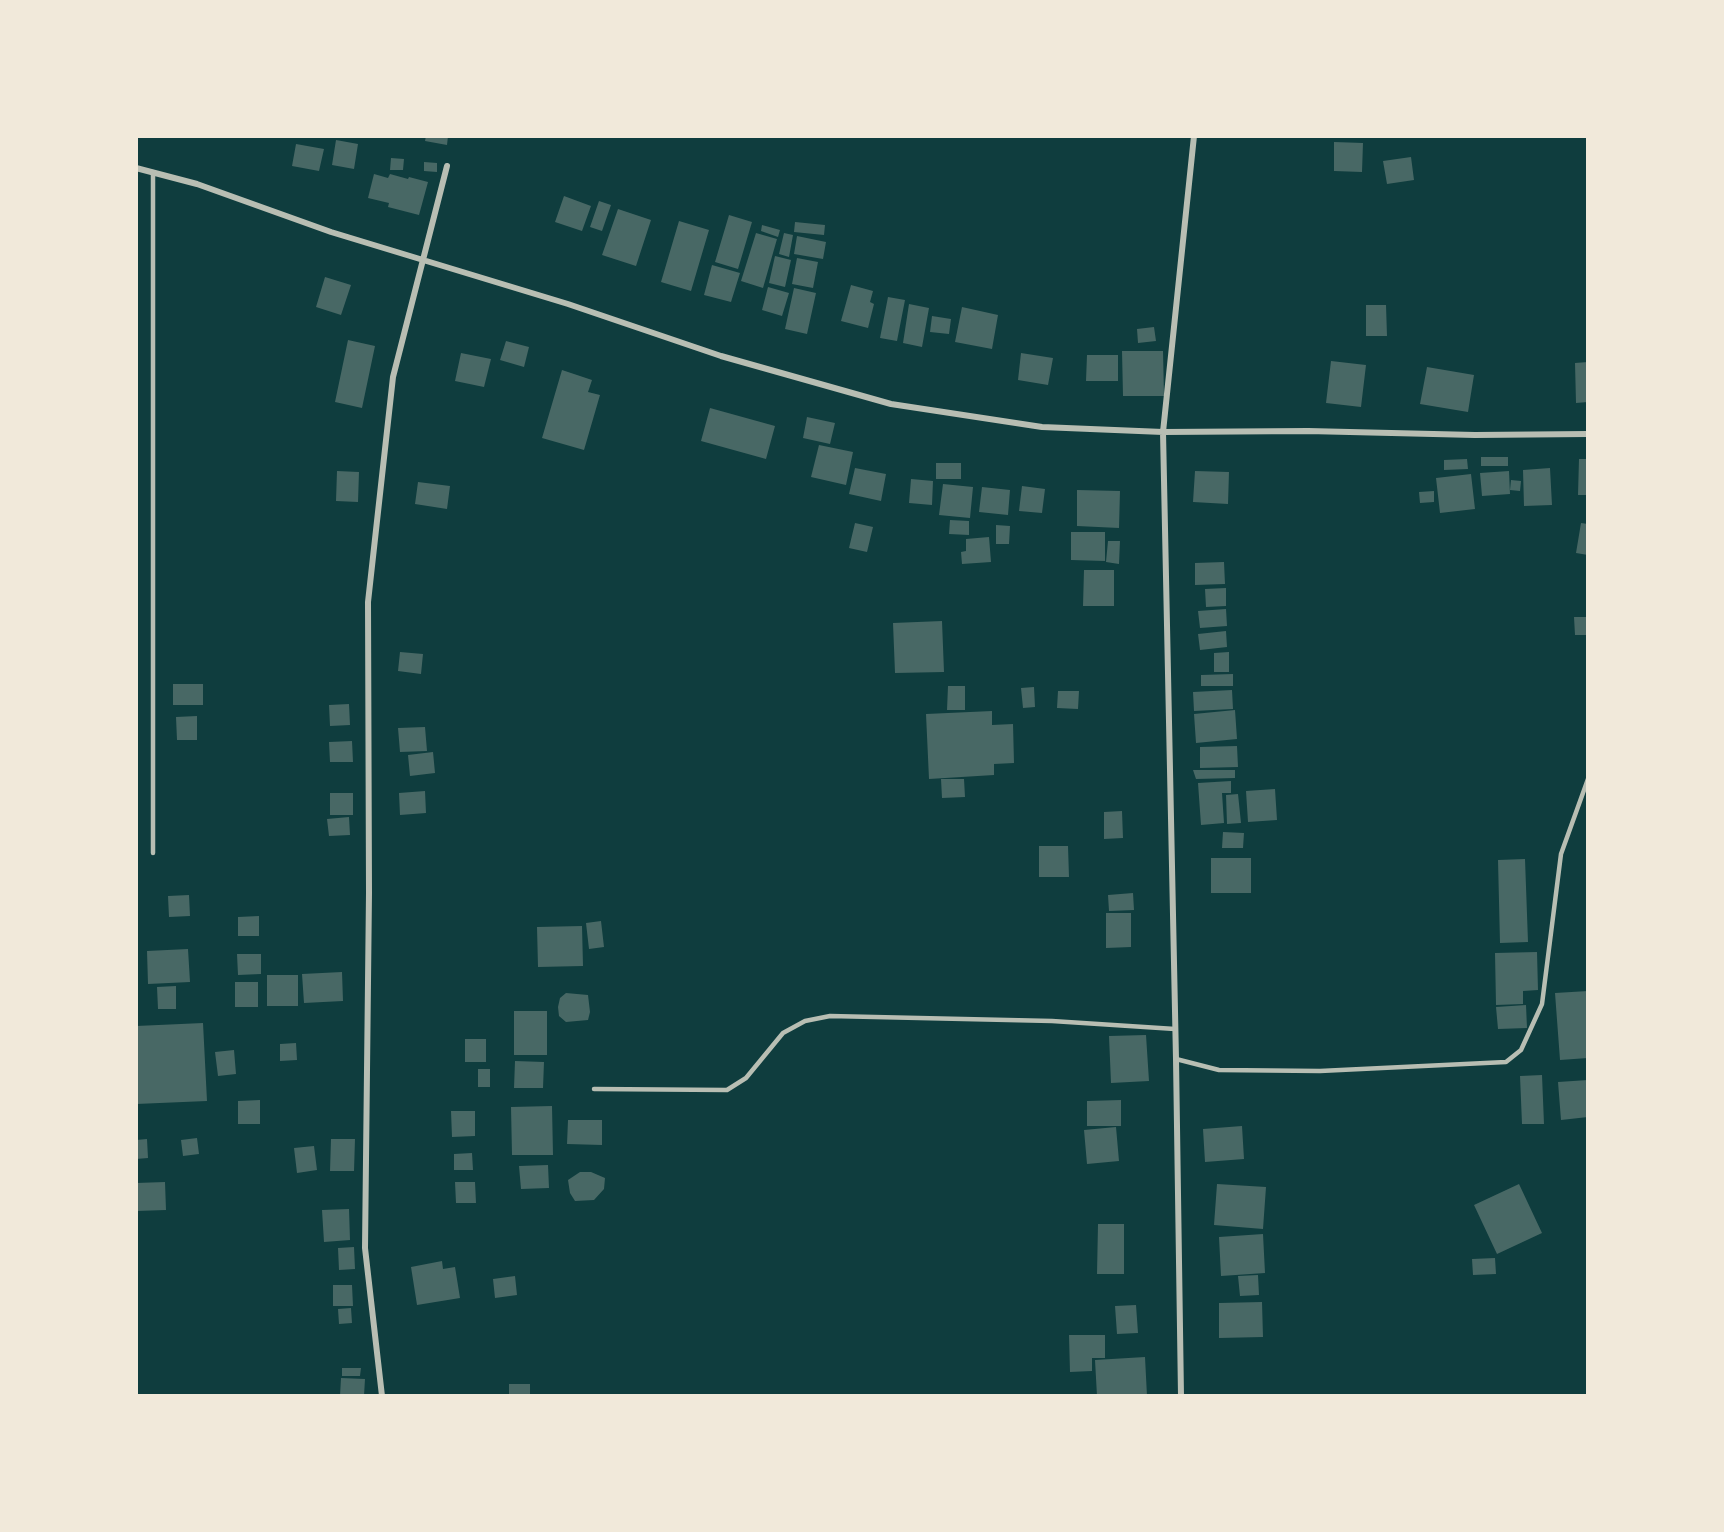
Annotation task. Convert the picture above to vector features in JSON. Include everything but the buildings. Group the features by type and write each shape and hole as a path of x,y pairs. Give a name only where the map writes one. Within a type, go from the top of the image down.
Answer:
{"street":[{"path":"1181,1395 1163,432 1194,136"},
{"path":"382,1395 365,1248 369,893 368,602 393,377 447,166"},
{"path":"136,168 196,184 331,232 568,304 721,356 891,404 1042,427 1163,432 1587,434"}],"lane":[{"path":"153,172 153,853"},
{"path":"1176,1059 1219,1070 1320,1071 1506,1062 1521,1050 1542,1004 1561,854 1587,779"},
{"path":"594,1089 727,1090 746,1078 783,1033 805,1021 830,1016 1052,1021 1175,1029"}]}
